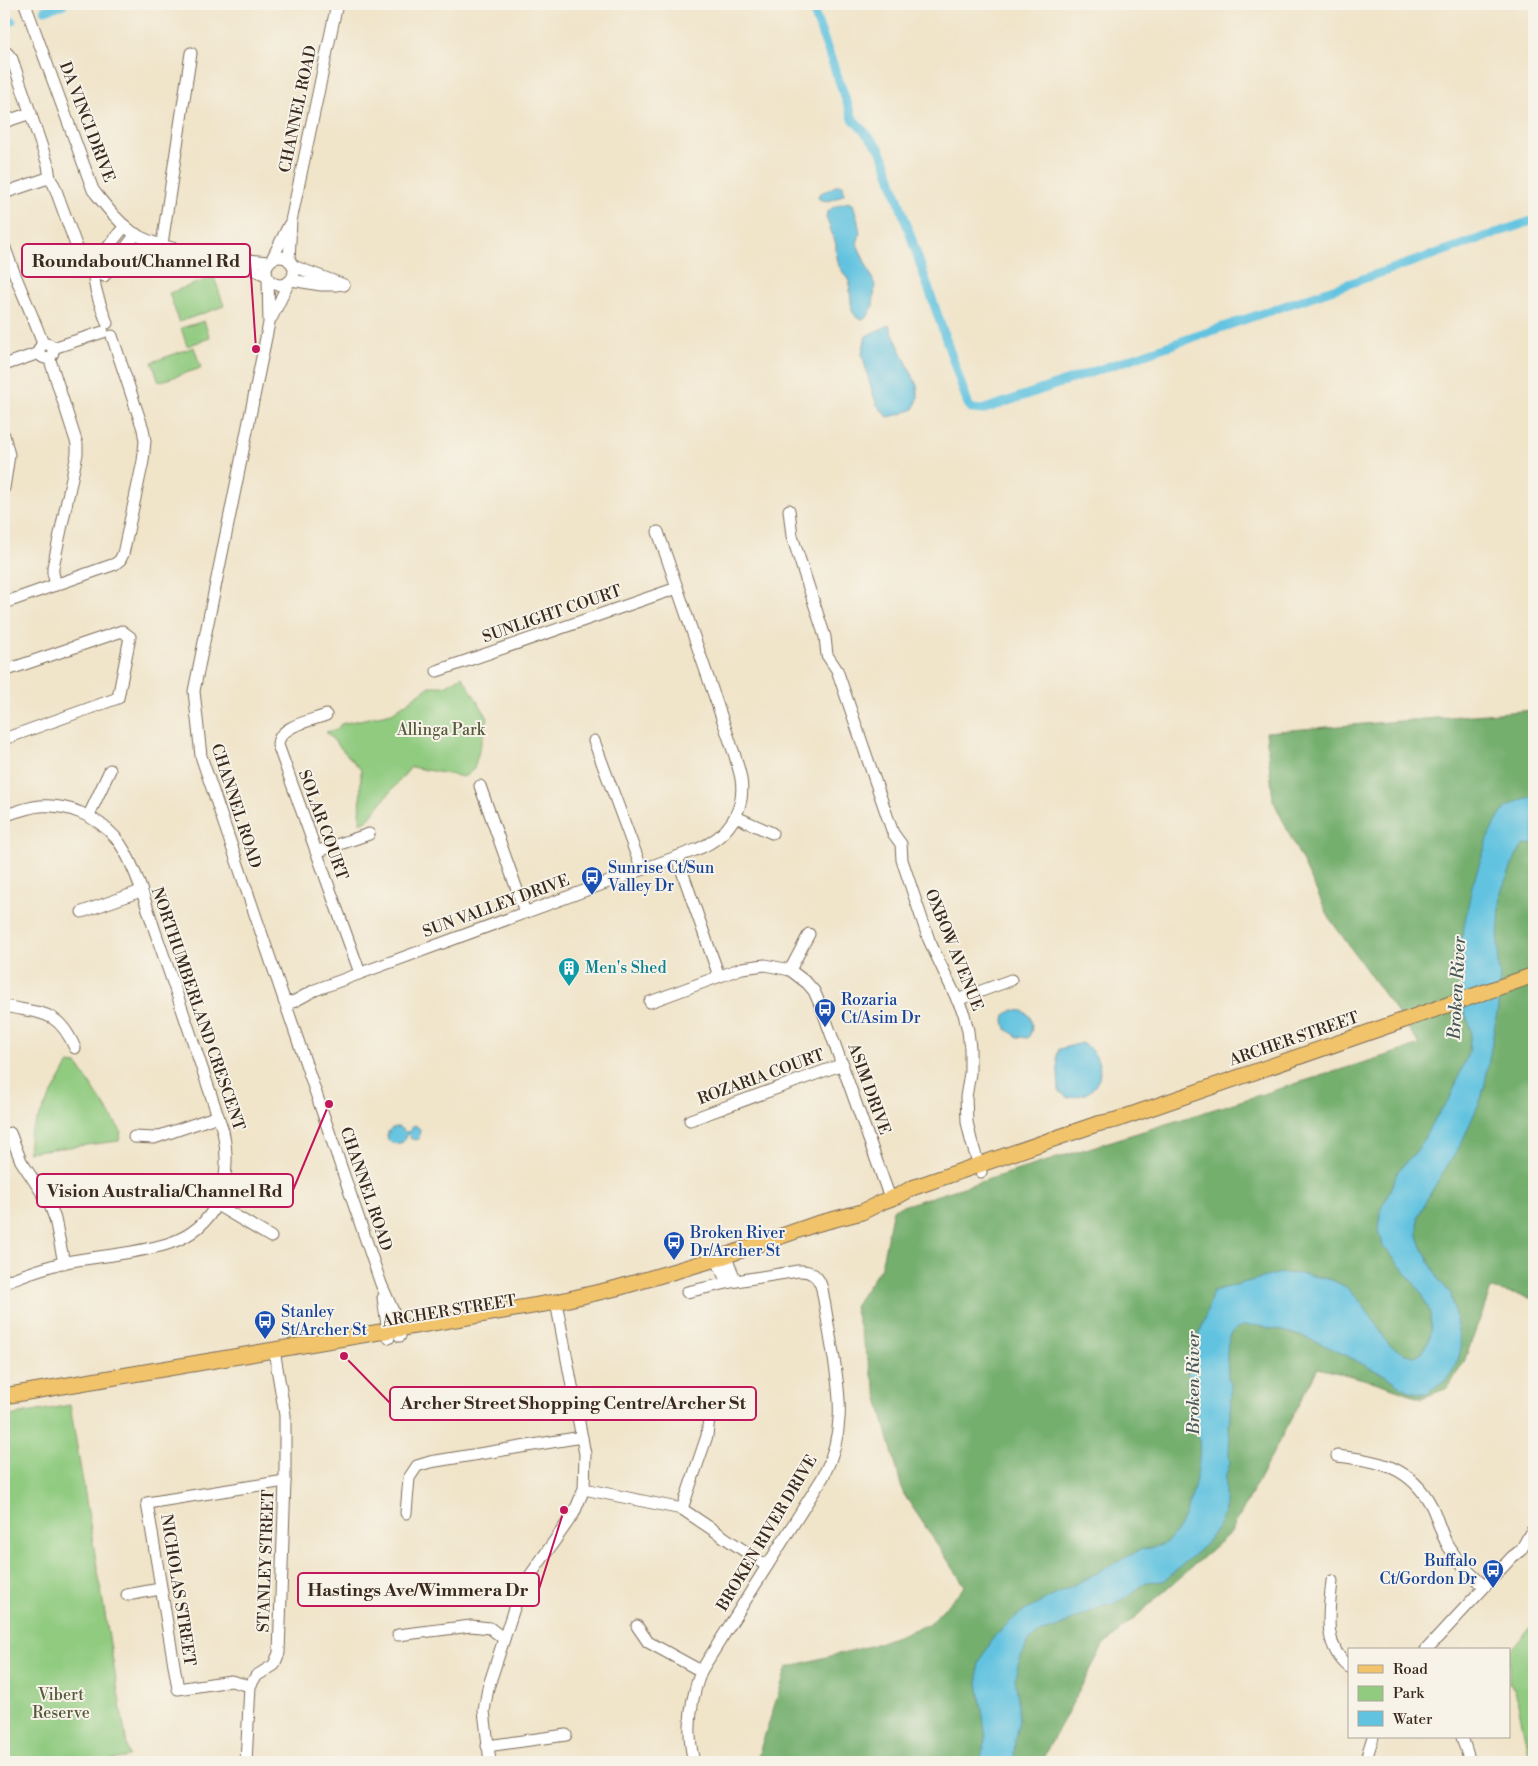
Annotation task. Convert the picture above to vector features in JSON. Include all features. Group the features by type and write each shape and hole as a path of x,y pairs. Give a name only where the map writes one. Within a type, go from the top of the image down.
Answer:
{"main road":[{"name":"ARCHER STREET","path":"4,1396 38,1394 207,1366 556,1306 625,1290 816,1224 859,1205 891,1198 912,1188 980,1168 1097,1124 1116,1120 1531,976"},
{"name":"ARCHER STREET","path":"4,1405 38,1394"}],"street":[{"name":"CHANNEL ROAD","path":"291,263 291,221 337,4"},
{"name":"DA VINCI DRIVE","path":"25,5 93,190 109,211 125,226 147,240 228,259 270,261"},
{"path":"4,52 12,59 48,165 50,179 54,185 76,248 108,270"},
{"path":"162,244 191,53"},
{"path":"4,122 31,113"},
{"path":"4,193 50,179"},
{"name":"CHANNEL ROAD","path":"270,261 291,221"},
{"path":"4,603 115,564 123,554 143,462 144,429 107,330 94,274 98,263 125,226"},
{"path":"96,288 136,234"},
{"path":"4,245 46,351 77,444 77,454 53,567 56,585"},
{"path":"278,257 284,258 291,263 344,285 321,285 290,281 280,286 276,285 267,277 266,266 270,261 278,257"},
{"name":"DA VINCI DRIVE","path":"228,259 267,277"},
{"path":"290,281 294,272 291,263"},
{"name":"CHANNEL ROAD","path":"267,277 269,323 194,691 201,756 381,1284 394,1333"},
{"name":"CHANNEL ROAD","path":"269,323 290,281"},
{"path":"4,365 107,330"},
{"path":"4,435 8,448 9,462 4,488"},
{"name":"OXBOW AVENUE","path":"790,510 792,536 825,637 827,655 837,670 893,832 893,847 902,860 929,940 964,1014 968,1031 970,1056 966,1097 967,1122 970,1140 980,1168"},
{"name":"SUN VALLEY DRIVE","path":"284,1002 291,996 315,990 677,857 708,845 720,837 736,816 741,801 742,779 658,532"},
{"name":"SUNLIGHT COURT","path":"438,671 677,588"},
{"path":"4,671 122,631 130,638 118,698 4,740"},
{"name":"SOLAR COURT","path":"326,715 289,728 282,733 278,741 279,750 360,973"},
{"path":"594,741 642,870"},
{"path":"88,815 110,770"},
{"path":"480,786 525,912"},
{"name":"NORTHUMBERLAND CRESCENT","path":"4,816 39,806 68,808 88,815 114,836 122,846 141,891 218,1116 227,1150 225,1181 217,1205 201,1224 184,1237 166,1244 64,1263 4,1282"},
{"path":"736,816 772,833"},
{"path":"316,852 369,834"},
{"path":"677,857 719,976"},
{"path":"82,912 141,891"},
{"path":"790,970 809,934"},
{"name":"ASIM DRIVE","path":"650,1002 742,968 765,965 790,970 807,983 814,991 843,1064 891,1198"},
{"path":"957,1000 1011,980"},
{"path":"4,1006 51,1016 68,1032 75,1048"},
{"name":"ROZARIA COURT","path":"690,1120 843,1064"},
{"path":"134,1137 154,1138 218,1116"},
{"path":"10,1133 21,1161 50,1205 55,1219 64,1263"},
{"path":"217,1205 271,1237"},
{"path":"687,1292 732,1282 721,1258"},
{"name":"BROKEN RIVER DRIVE","path":"694,1762 690,1740 690,1716 694,1693 701,1671 824,1477 837,1440 840,1416 838,1386 822,1289 816,1276 804,1271 732,1282"},
{"path":"490,1762 484,1711 488,1688 520,1590 574,1512 584,1489 585,1454 556,1306"},
{"name":"STANLEY STREET","path":"250,1686 256,1676 274,1664 279,1653 285,1481 285,1415 275,1354"},
{"path":"682,1509 707,1436 710,1408"},
{"path":"406,1513 409,1478 417,1466 430,1462 582,1436"},
{"path":"1337,1456 1388,1464 1412,1480 1432,1507 1447,1544 1457,1560 1484,1586"},
{"name":"NICHOLAS STREET","path":"250,1686 231,1681 178,1689 147,1503 285,1481"},
{"path":"584,1489 682,1509 767,1566"},
{"path":"1428,1648 1512,1557 1523,1537 1532,1530"},
{"path":"1332,1581 1328,1629 1335,1650 1348,1666"},
{"path":"127,1595 160,1589"},
{"path":"398,1635 471,1626 490,1628 504,1639"},
{"path":"637,1626 648,1642 701,1671"},
{"path":"246,1762 250,1686"},
{"path":"487,1746 566,1735"},
{"path":"1365,1762 1373,1738"},
{"path":"1462,1738 1470,1762"}],"green space":[{"path":"214,277 224,306 179,322 169,293"},
{"path":"204,321 210,338 187,346 181,328"},
{"path":"194,347 201,368 159,382 152,362"},
{"name":"Allinga Park","path":"462,676 488,718 474,769 464,777 411,767 367,820 360,823 361,770 326,732 336,730 341,724 392,713 430,686 445,686"},
{"path":"1534,710 1534,1299 1491,1289 1464,1362 1448,1388 1422,1398 1372,1381 1318,1368 1231,1532 1103,1646 1041,1762 756,1762 787,1667 870,1646 929,1624 965,1586 903,1493 854,1307 881,1267 893,1209 1420,1045 1330,919 1273,800 1266,732"},
{"path":"69,1063 77,1064 121,1131 119,1141 28,1152 30,1133"},
{"name":"Vibert Reserve","path":"70,1405 129,1757 100,1762 4,1762 4,1417"},
{"path":"1534,1624 1534,1762 1530,1762 1515,1690 1510,1684 1510,1651"}],"water":[{"path":"838,185 843,185 844,194 828,201 818,198 819,194"},
{"path":"848,202 853,204 857,217 860,233 857,244 875,285 873,306 868,316 863,319 857,318 852,311 849,281 839,266 836,244 826,217 831,209"},
{"path":"889,325 917,385 918,398 914,409 888,417 877,405 862,353 866,336"},
{"name":"Broken River","path":"1534,796 1534,844 1524,845 1517,854 1501,892 1498,942 1500,976 1498,1007 1481,1099 1461,1144 1428,1197 1418,1217 1418,1235 1422,1247 1439,1280 1451,1294 1461,1347 1459,1357 1452,1372 1445,1381 1428,1393 1416,1392 1407,1390 1390,1378 1342,1353 1304,1337 1256,1326 1243,1326 1235,1330 1232,1333 1227,1349 1228,1378 1231,1382 1230,1463 1225,1478 1225,1513 1216,1530 1205,1545 1164,1581 1146,1582 1127,1597 1056,1628 1039,1633 1028,1642 1018,1665 1015,1678 1019,1720 1015,1738 1014,1762 980,1762 986,1738 978,1670 979,1663 995,1635 1019,1614 1142,1549 1165,1543 1175,1533 1181,1522 1192,1494 1200,1451 1199,1438 1191,1410 1188,1372 1213,1291 1280,1273 1303,1274 1332,1280 1346,1287 1360,1301 1388,1344 1405,1354 1414,1356 1421,1353 1430,1338 1430,1313 1423,1296 1383,1246 1379,1230 1381,1211 1398,1171 1419,1148 1432,1123 1450,1098 1469,1051 1471,1029 1461,1002 1459,951 1472,886 1490,833 1506,808 1520,800"},
{"path":"1013,1010 1023,1011 1029,1015 1032,1026 1028,1038 1018,1037 1006,1029 1005,1015"},
{"path":"1082,1043 1094,1053 1100,1067 1100,1074 1094,1088 1080,1096 1068,1098 1059,1091 1057,1055 1059,1049"},
{"path":"415,1125 420,1129 419,1139 410,1138 409,1134 406,1135 403,1142 396,1144 388,1141 388,1133 393,1128 399,1127 405,1132 410,1131"}],"waterway":[{"path":"45,10 64,4"},
{"path":"811,4 853,119 879,148 884,158 968,404 972,409 982,410 1534,220"},
{"path":"4,24 12,21"}],"place":[{"name":"Roundabout/Channel Rd","path":"256,349"},
{"name":"Sunrise Ct/Sun Valley Dr","path":"592,896"},
{"name":"Men's Shed","path":"569,987"},
{"name":"Rozaria Ct/Asim Dr","path":"825,1028"},
{"name":"Vision Australia/Channel Rd","path":"329,1104"},
{"name":"Broken River Dr/Archer St","path":"674,1261"},
{"name":"Stanley St/Archer St","path":"265,1340"},
{"name":"Archer Street Shopping Centre/Archer St","path":"344,1356"},
{"name":"Hastings Ave/Wimmera Dr","path":"564,1510"},
{"name":"Buffalo Ct/Gordon Dr","path":"1493,1589"}]}
